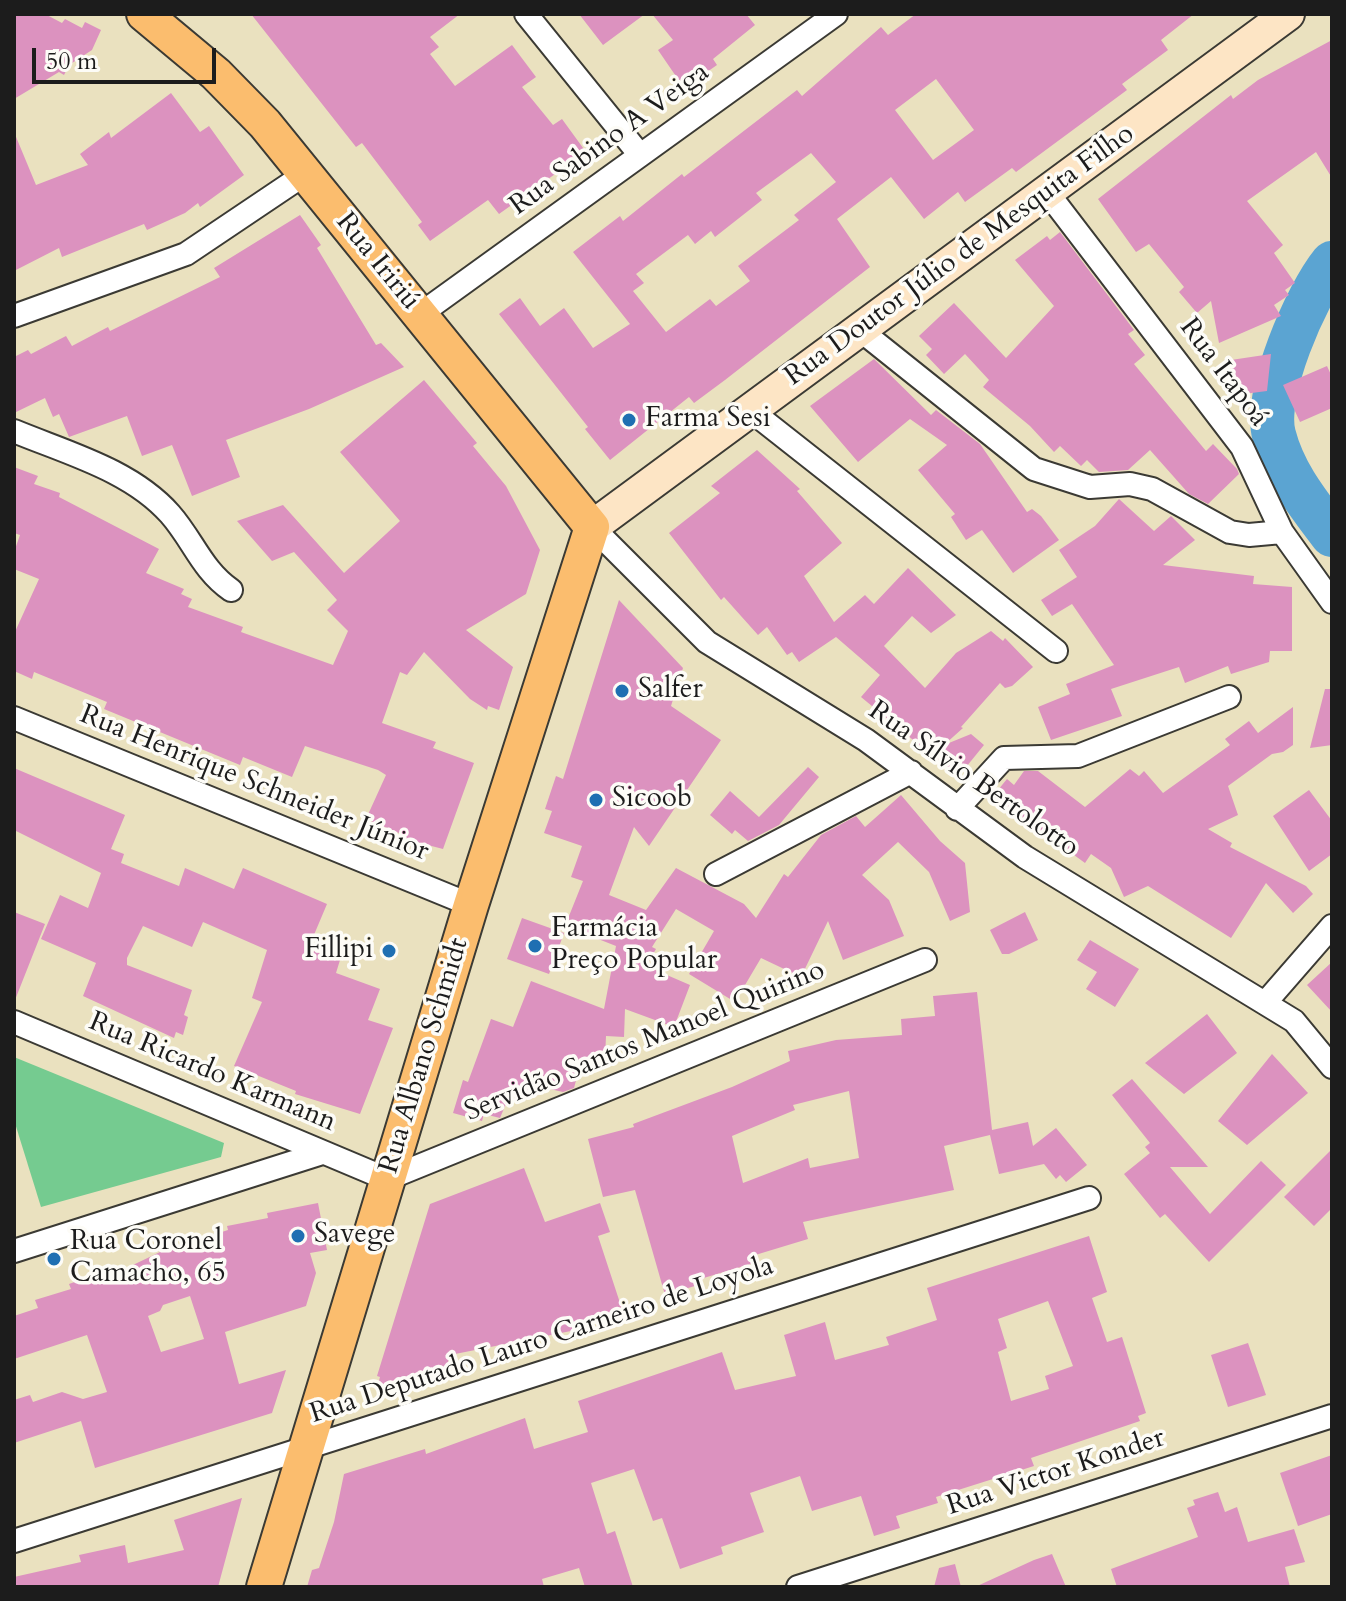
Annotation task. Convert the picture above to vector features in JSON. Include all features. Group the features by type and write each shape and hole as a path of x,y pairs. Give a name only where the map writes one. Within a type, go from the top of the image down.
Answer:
{"main road":[{"name":"Rua Iririú","path":"144,14 236,93 592,527"},
{"name":"Rua Doutor Júlio de Mesquita Filho","path":"592,527 1288,14"},
{"name":"Rua Albano Schmidt","path":"264,1587 471,905 592,527"}],"street":[{"path":"526,14 640,155"},
{"name":"Rua Sabino A Veiga","path":"419,315 836,14"},
{"path":"14,316 186,254 305,174"},
{"name":"Rua Itapoá","path":"1047,192 1242,447 1282,532 1332,602"},
{"path":"860,330 1034,469 1090,487 1130,484 1152,489 1230,532 1249,535 1282,532"},
{"path":"750,410 1056,651"},
{"path":"14,431 111,471 151,495 184,531 205,567 231,590"},
{"name":"Rua Sílvio Bertolotto","path":"592,527 707,642 866,740 957,809 1037,864 1294,1021 1332,1067"},
{"path":"957,809 1004,758 1078,756 1229,697"},
{"name":"Rua Henrique Schneider Júnior","path":"14,718 471,905"},
{"path":"716,874 911,772"},
{"path":"1265,1003 1332,926"},
{"name":"Servidão Santos Manoel Quirino","path":"387,1179 925,960"},
{"name":"Rua Ricardo Karmann","path":"14,1022 387,1179"},
{"path":"14,1251 322,1153"},
{"name":"Rua Deputado Lauro Carneiro de Loyola","path":"14,1541 1089,1198"},
{"name":"Rua Victor Konder","path":"798,1587 1332,1416"}],"green space":[{"path":"14,1057 224,1143 221,1157 41,1207 14,1120"}],"building":[{"path":"14,14 45,14 62,23 65,19 82,28 85,22 101,30 92,50 69,65 64,75 59,72 14,99"},
{"path":"251,14 460,14 430,37 439,47 430,54 455,86 512,45 536,77 522,87 553,125 562,119 586,152 499,214 488,200 430,241 418,225 422,222 362,143 356,147"},
{"path":"579,14 645,14 603,45"},
{"path":"652,14 746,14 755,25 713,59 717,65 684,88 658,50 673,40"},
{"path":"916,14 1194,14 1161,40 1168,50 1122,84 1127,90 1016,172 1012,168 965,202 958,192 924,219 891,177 837,219 870,267 725,380 694,403 689,397 610,460 585,429 588,427 499,314 520,298 540,326 564,308 593,348 630,324 573,252 620,216 623,221 682,174 684,177 797,90 802,96 881,27 888,35","holes":["936,79 974,130 933,160 895,110","811,153 836,182 794,215 799,220 738,266 750,281 716,306 710,299 666,332 633,291 644,283 636,274 688,235 695,244 711,231 715,237 762,200 756,193"]},
{"path":"1332,40 1332,178 1316,152 1247,201 1283,245 1274,253 1295,283 1285,290 1289,295 1274,305 1281,316 1219,343 1211,301 1197,313 1179,292 1184,287 1149,244 1136,252 1098,199 1231,95 1233,99 1258,80"},
{"path":"171,93 200,132 209,126 244,175 200,207 198,203 185,213 147,230 144,224 62,257 59,248 14,271 14,132 36,185 88,165 80,154 109,132 111,138"},
{"path":"300,215 321,245 317,248 376,345 381,343 404,367 309,409 226,440 240,477 192,496 172,445 142,456 127,416 69,437 59,414 53,417 45,398 14,413 14,357 28,350 31,354 66,336 72,346 108,327 110,331 220,277 214,268"},
{"path":"1060,232 1134,330 1128,334 1145,355 1134,364 1206,451 1213,444 1237,469 1239,474 1208,504 1189,494 1150,450 1128,470 1099,472 1087,460 1081,466 1060,446 1054,452 1030,426 983,387 989,380 965,354 944,374 926,355 932,349 919,336 954,303 1006,358 1054,306 1015,260 1047,236 1050,240"},
{"path":"1271,354 1267,391 1236,395 1231,360"},
{"path":"874,359 931,415 936,410 980,444 1027,512 1032,509 1041,516 1059,540 1013,573 982,530 966,540 951,517 955,514 918,470 947,445 910,419 858,462 810,406"},
{"path":"1327,366 1332,377 1332,408 1300,422 1283,385"},
{"path":"424,380 477,443 473,446 506,486 540,550 526,594 466,630 513,667 499,710 488,706 487,710 470,699 424,652 407,675 400,672 382,723 436,742 433,748 474,763 443,849 405,839 406,836 366,819 386,775 378,770 305,746 292,777 243,757 240,765 104,709 107,702 34,672 32,679 14,671 14,634 39,579 14,569 14,552 20,535 14,533 14,467 38,476 34,484 60,493 59,497 159,549 146,573 184,589 181,594 192,599 188,607 243,627 241,632 333,665 348,631 327,610 337,600 294,552 272,561 237,521 283,505 344,573 400,521 340,452"},
{"path":"757,450 800,489 797,491 842,543 804,576 834,622 865,595 874,604 908,568 956,615 931,633 912,616 884,646 925,688 956,653 991,631 1003,641 1005,638 1033,667 1012,686 1005,688 1000,683 963,728 944,745 971,734 984,745 958,777 861,697 880,675 836,637 799,662 792,652 787,655 767,627 758,635 724,597 721,600 669,533 720,493 711,486"},
{"path":"1119,499 1154,531 1171,516 1195,540 1163,565 1254,576 1253,584 1292,587 1292,651 1270,651 1269,662 1231,674 1228,666 1185,683 1179,667 1111,689 1122,716 1051,740 1038,707 1070,694 1066,684 1114,665 1072,604 1052,616 1041,600 1077,577 1059,550 1095,526"},
{"path":"619,600 683,668 671,706 721,740 649,846 634,827 609,895 646,910 676,868 744,904 756,918 784,874 788,877 821,835 856,816 865,827 901,795 940,841 965,863 970,912 950,921 929,872 898,842 862,875 889,900 904,936 843,960 828,921 801,977 761,958 735,1002 689,974 714,931 676,909 652,947 656,949 646,966 690,985 674,1027 625,1009 624,1037 606,1036 605,1059 582,1058 574,1088 563,1092 541,1087 537,1096 513,1087 500,1118 484,1114 482,1121 453,1113 463,1080 468,1082 491,1019 513,1027 531,981 604,1009 616,946 565,926 583,881 571,877 582,846 544,833 552,811 545,809 556,776 563,779"},
{"path":"1325,689 1332,689 1332,745 1310,748"},
{"path":"1293,707 1293,745 1283,752 1272,754 1228,786 1238,815 1208,829 1232,843 1230,847 1306,886 1313,894 1293,913 1266,883 1231,938 1148,886 1124,897 1111,868 1091,854 1085,863 993,796 1007,779 1014,785 1024,771 1038,771 1085,807 1130,769 1139,776 1144,771 1163,793 1230,745 1225,739 1249,721 1258,733"},
{"path":"808,767 819,777 779,825 748,841 735,830 732,834 710,815 730,791 759,817"},
{"path":"14,768 125,815 111,849 124,854 121,863 179,886 185,868 234,889 243,868 327,904 308,949 340,960 336,973 380,989 368,1020 393,1028 360,1114 295,1094 296,1091 234,1066 262,1002 252,998 267,950 203,922 192,947 143,926 127,958 127,965 192,990 184,1015 188,1017 183,1035 176,1032 174,1038 83,996 96,963 41,939 60,895 88,908 101,873 14,830"},
{"path":"1309,790 1332,821 1332,854 1309,871 1273,816"},
{"path":"14,912 45,924 15,1000 14,1000"},
{"path":"1025,912 1038,940 1009,954 1002,954 990,930"},
{"name":"Farmácia Preço Popular","path":"522,918 564,933 549,974 507,959"},
{"path":"1090,940 1139,969 1115,1007 1086,989 1097,972 1077,960"},
{"path":"1332,962 1332,1012 1307,985"},
{"path":"977,992 992,1130 1028,1122 1033,1146 1056,1128 1087,1165 1066,1182 1060,1175 1056,1179 1044,1164 999,1174 990,1135 944,1146 954,1190 803,1222 808,1239 752,1256 754,1263 697,1280 698,1285 665,1295 635,1190 603,1197 588,1139 634,1127 633,1124 732,1087 790,1061 788,1051 836,1040 902,1035 901,1019 935,1016 933,996","holes":["849,1091 859,1158 810,1168 808,1158 743,1183 732,1136 795,1110 793,1105"]},
{"path":"1207,1014 1237,1053 1184,1094 1145,1063"},
{"path":"1272,1054 1308,1093 1247,1145 1218,1121"},
{"path":"1132,1079 1208,1167 1170,1167 1210,1214 1261,1161 1286,1185 1209,1262 1165,1214 1160,1218 1124,1174 1150,1153 1145,1147 1150,1143 1112,1095"},
{"path":"1332,1149 1332,1208 1314,1226 1284,1197"},
{"path":"524,1168 545,1222 600,1203 610,1232 598,1236 622,1309 575,1324 576,1330 450,1355 446,1369 424,1374 427,1385 397,1394 377,1388 380,1377 377,1376 430,1204"},
{"path":"318,1203 327,1250 310,1253 316,1273 306,1306 225,1332 239,1384 286,1370 272,1413 95,1468 81,1421 14,1443 14,1400 30,1395 33,1402 62,1392 83,1399 107,1392 87,1335 14,1359 14,1316 38,1308 35,1300 71,1289 69,1284 108,1270 110,1276 160,1252 228,1230 227,1226 268,1218 267,1213","holes":["190,1296 204,1339 161,1352 148,1316 160,1311 163,1305"]},
{"path":"1089,1236 1107,1292 1092,1298 1107,1342 1122,1337 1146,1413 1138,1416 1140,1421 1031,1458 1034,1466 936,1497 938,1503 896,1516 900,1528 874,1536 861,1496 812,1511 800,1476 750,1493 764,1532 721,1547 723,1554 680,1569 662,1518 653,1521 634,1469 591,1483 607,1534 615,1531 633,1587 585,1587 579,1568 542,1579 544,1587 307,1587 312,1570 319,1568 334,1522 344,1474 425,1449 426,1454 525,1418 534,1449 588,1432 578,1401 722,1352 735,1390 796,1376 784,1335 825,1322 835,1360 889,1345 886,1337 937,1320 927,1288","holes":["1048,1301 1073,1366 1045,1376 1049,1389 1011,1401 998,1352 1007,1348 998,1319"]},
{"path":"1248,1343 1266,1395 1228,1407 1211,1355"},
{"path":"1332,1455 1332,1514 1298,1526 1280,1473"},
{"path":"1218,1492 1225,1512 1237,1507 1248,1542 1294,1529 1305,1562 1285,1567 1290,1587 1117,1587 1111,1569 1198,1537 1187,1508 1195,1505 1193,1500"},
{"path":"242,1498 218,1587 14,1587 14,1577 81,1562 79,1555 125,1545 128,1563 184,1550 174,1520"},
{"path":"1052,1554 1066,1587 975,1587 1034,1560"},
{"path":"955,1564 961,1587 934,1587 939,1568"}],"waterway":[{"path":"1332,263 1310,298 1289,346 1272,417 1274,435 1284,463 1332,535"}],"place":[{"name":"Farma Sesi","path":"629,420"},
{"name":"Salfer","path":"622,691"},
{"name":"Sicoob","path":"596,800"},
{"name":"Farmácia Preço Popular","path":"535,946"},
{"name":"Fillipi","path":"389,951"},
{"name":"Savege","path":"298,1236"},
{"name":"Rua Coronel Camacho, 65","path":"54,1259"}]}
